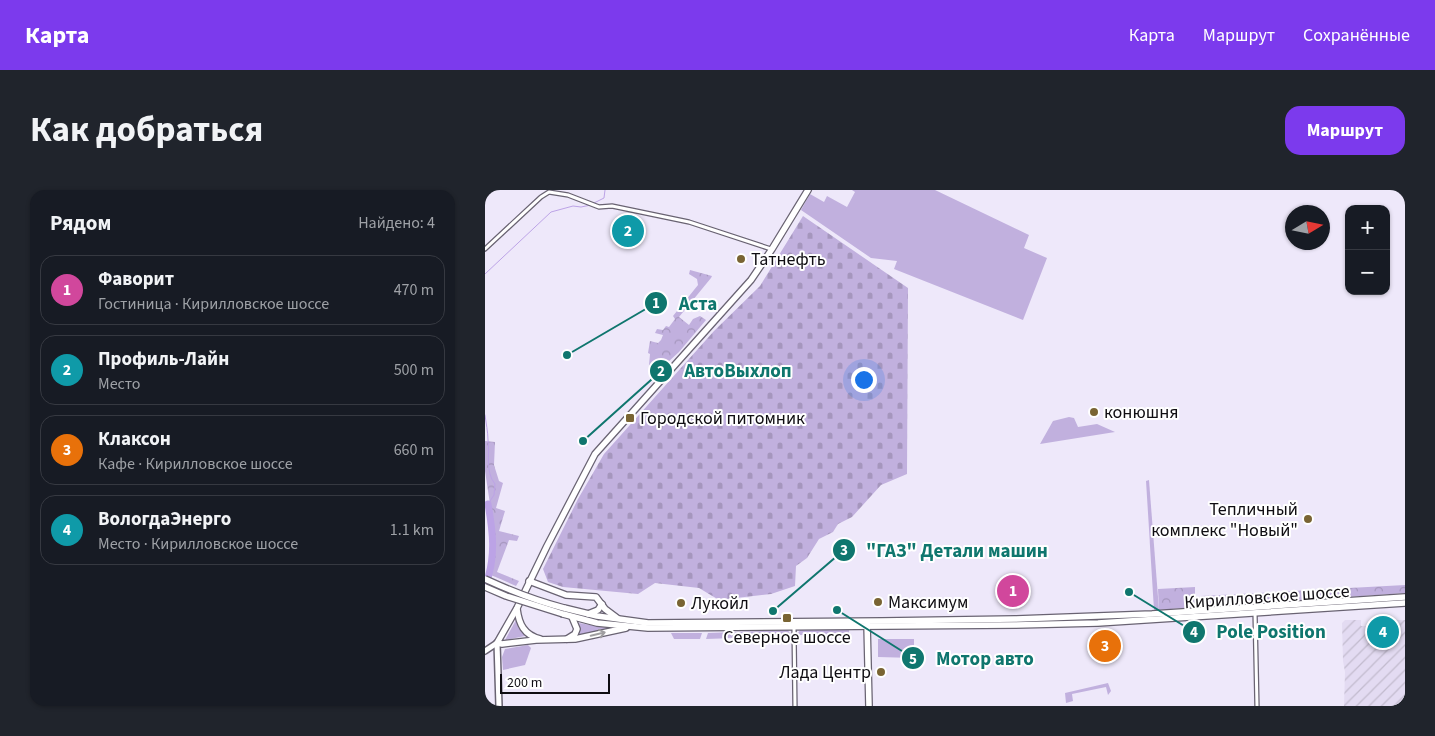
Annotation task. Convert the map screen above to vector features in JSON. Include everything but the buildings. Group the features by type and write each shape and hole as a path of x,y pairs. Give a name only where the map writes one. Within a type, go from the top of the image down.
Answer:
{"main road":[{"path":"630,627 583,638 497,643 517,608 596,452 751,280 808,190"},
{"path":"485,579 564,611"},
{"path":"529,581 568,596 595,596 612,615 625,620"},
{"path":"485,587 506,596 564,611"},
{"name":"Кирилловское шоссе","path":"1255,611 1405,597"},
{"name":"Кирилловское шоссе","path":"564,611 625,620 675,623 1089,623 1405,603"},
{"path":"585,614 595,612 602,604"},
{"path":"517,608 520,625 535,638 542,640"},
{"name":"Кирилловское шоссе","path":"564,611 572,617 597,623 630,627 794,628 867,624"},
{"path":"566,639 573,636 577,629 572,617"},
{"path":"867,624 869,706"}],"street":[{"path":"485,248 541,197 549,192 568,195 599,206 612,206 689,222 772,249"},
{"path":"1255,611 1257,706"},
{"path":"794,628 795,706"},
{"path":"485,650 497,643 499,706"}],"shaded area":[{"path":"1345,620 1361,620 1361,626 1373,626 1374,620 1405,620 1405,706 1344,706 1345,672 1342,623"}],"green space":[{"path":"852,190 935,190 1029,235 1024,248 1047,258 1023,320 894,269 897,261 871,258 801,210 810,194 824,202 827,196 847,207 855,192"},
{"path":"803,216 908,288 907,474 881,485 852,517 838,524 833,532 819,539 807,558 796,566 795,586 771,594 719,600 699,588 655,583 638,594 563,587 548,582 543,569 578,499 604,454 714,331 760,286"},
{"path":"690,270 712,276 679,317 689,325 693,319 700,316 706,320 679,352 656,373 649,365 650,341 658,343 661,340 663,335 655,333 657,329 663,330 666,326 669,327 675,319 673,316 698,285 697,279 689,274"},
{"path":"1069,417 1074,418 1078,427 1097,424 1115,432 1040,444 1053,421"},
{"path":"485,441 495,442 494,465 499,481 503,483 496,508 505,511 499,531 519,536 517,541 509,540 497,572 519,581 516,586 491,575 493,567 490,504 485,471"},
{"path":"1149,480 1159,610 1154,610 1146,481"},
{"path":"1405,585 1405,593 1259,603 1255,598 1250,599 1248,604 1202,606 1201,596"},
{"path":"1195,587 1195,607 1159,610 1158,589"},
{"path":"516,620 525,636 505,640"},
{"path":"579,623 613,629 577,637 580,630"},
{"path":"788,630 790,634 706,639 708,633"},
{"path":"800,630 849,630 849,635 797,635"},
{"path":"671,633 702,633 700,639 674,639"},
{"path":"878,639 914,639 914,658 878,657"},
{"path":"528,645 531,648 525,665 503,670 502,657 505,649"},
{"path":"1108,683 1111,691 1108,695 1106,687 1072,694 1073,701 1066,703 1065,693"}],"waterway":[{"path":"594,203 604,198 605,190"},
{"path":"485,274 551,212 573,206 591,205"},
{"path":"485,415 489,468 495,484 494,495 488,504"},
{"path":"486,584 493,544 488,504"}],"place":[{"name":"Профиль-Лайн","path":"628,231"},
{"name":"Татнефть","path":"741,259"},
{"name":"Аста","path":"567,355"},
{"name":"конюшня","path":"1094,412"},
{"name":"Городской питомник","path":"630,418"},
{"name":"АвтоВыхлоп","path":"583,441"},
{"name":"Тепличный комплекс \"Новый\"","path":"1308,519"},
{"name":"Фаворит","path":"1013,591"},
{"name":"Pole Position","path":"1129,592"},
{"name":"Максимум","path":"878,602"},
{"name":"Лукойл","path":"681,603"},
{"name":"Мотор авто","path":"837,610"},
{"name":"\"ГАЗ\" Детали машин","path":"773,611"},
{"name":"Северное шоссе","path":"787,618"},
{"name":"ВологдаЭнерго","path":"1383,632"},
{"name":"Клаксон","path":"1105,646"},
{"name":"Лада Центр","path":"881,672"}]}
